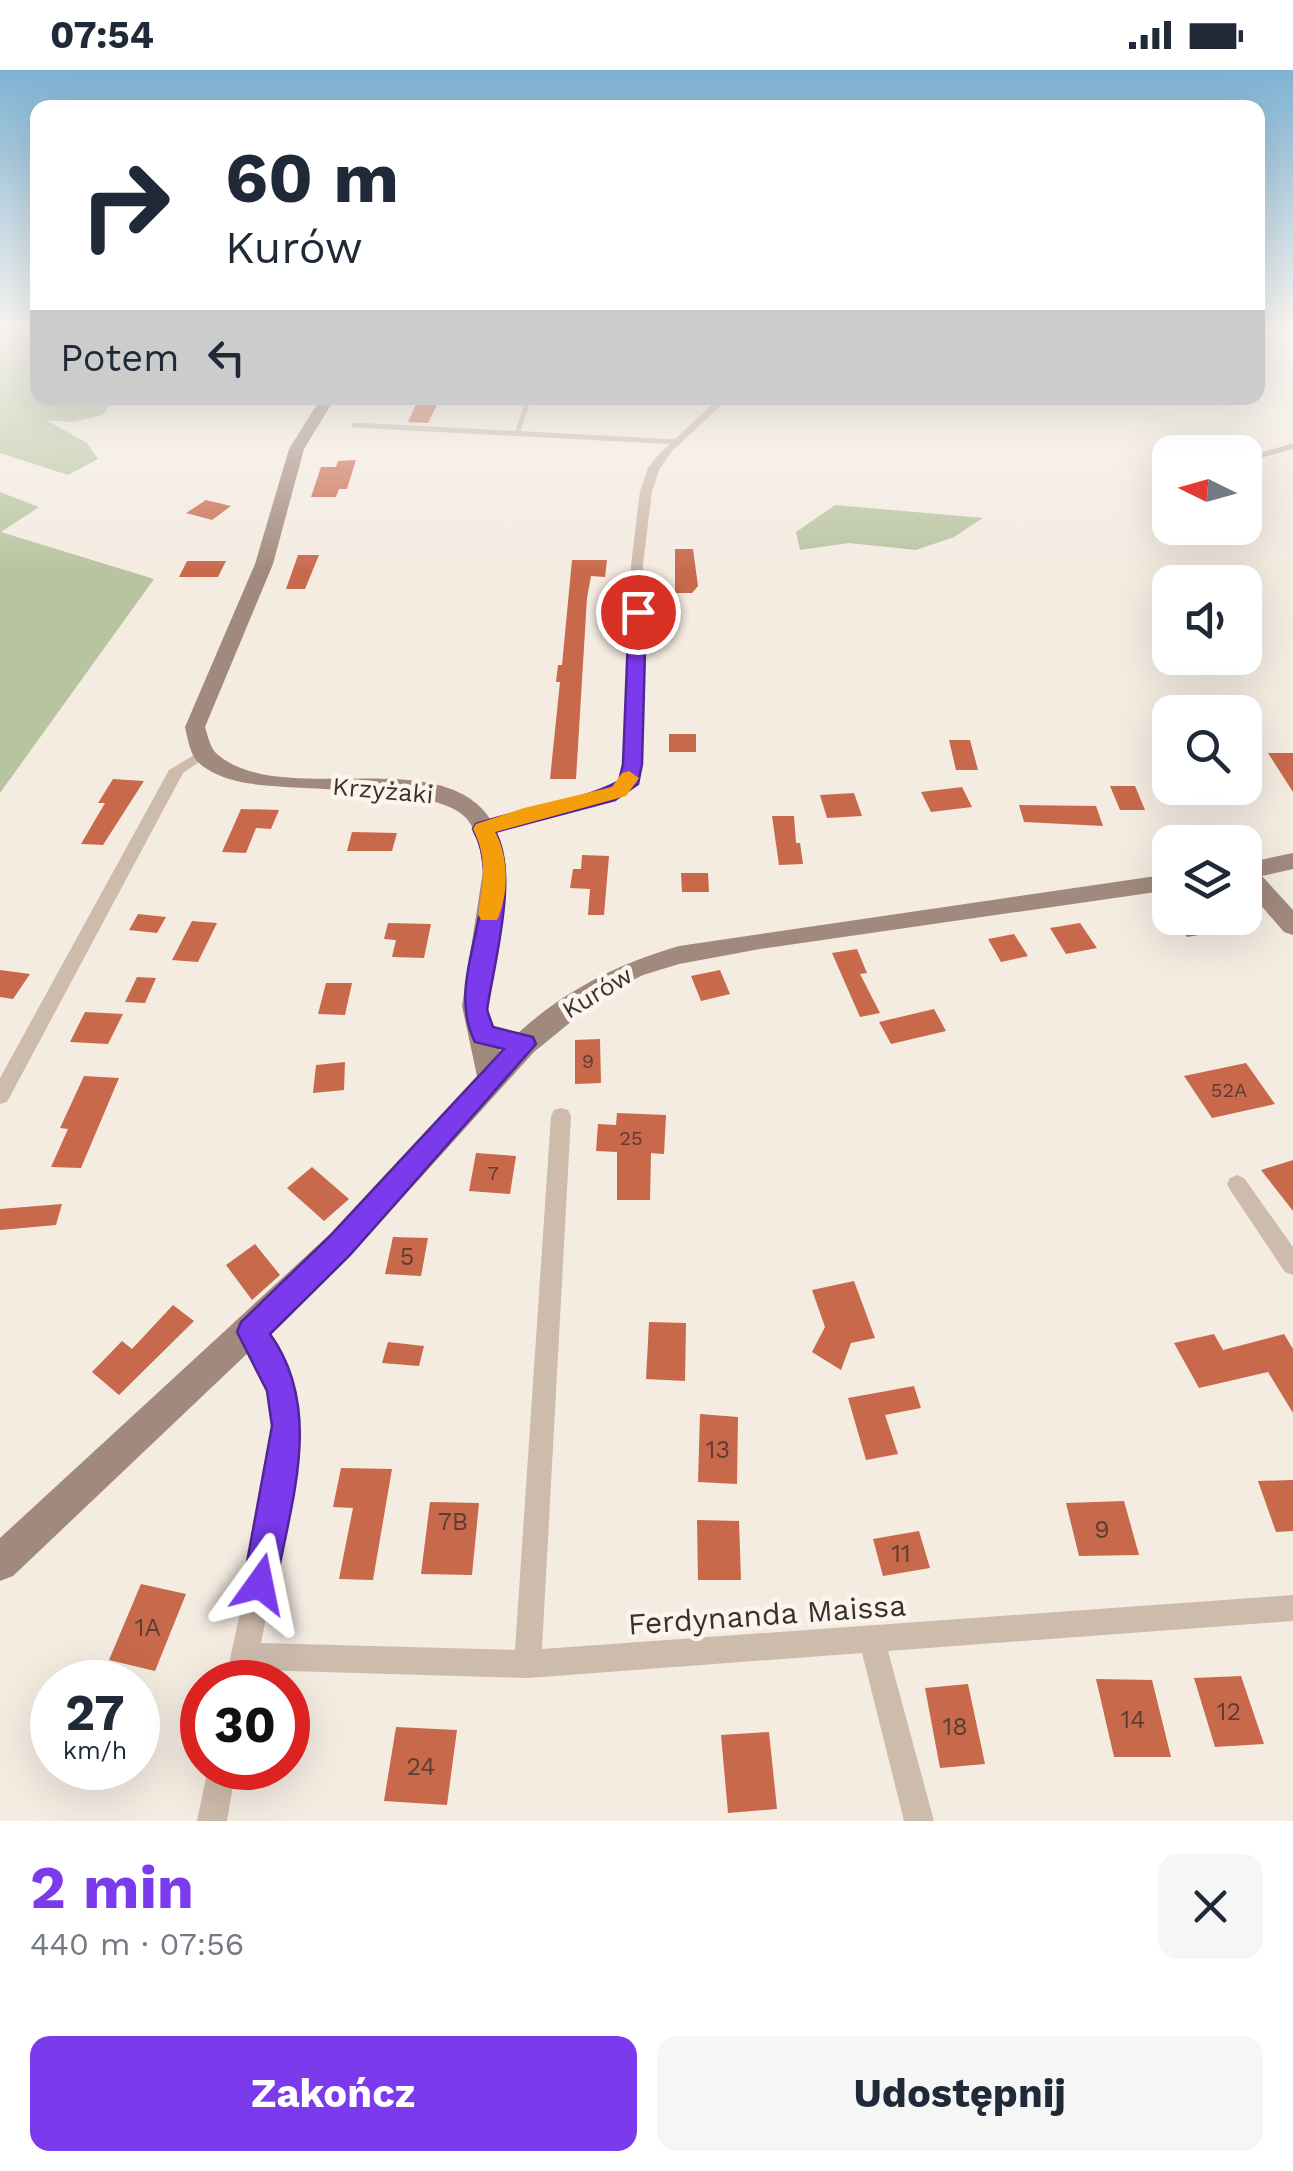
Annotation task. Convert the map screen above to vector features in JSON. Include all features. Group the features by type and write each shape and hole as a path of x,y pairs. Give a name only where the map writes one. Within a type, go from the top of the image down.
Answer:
{"street":[{"path":"0,1096 177,770 201,756 195,727 272,541 296,444 304,426 319,409"},
{"path":"491,1076 475,1010 495,880 492,844 483,829 524,814 608,795 628,784 634,732 642,505 654,469 713,409"},
{"name":"Krzyżaki","path":"201,756 226,770 262,780 424,791 452,798 472,809 483,829"},
{"path":"1262,868 1293,862"},
{"name":"Kurów","path":"0,1563 340,1246 524,1044 596,987 635,968 679,955 760,940 1152,885"},
{"path":"1262,890 1293,926"},
{"path":"484,1035 524,1044"},
{"path":"528,1664 561,1116"},
{"path":"1237,1184 1293,1265"},
{"path":"244,1660 282,1475 288,1426 283,1391 269,1357 252,1332"},
{"name":"Ferdynanda Maissa","path":"310,1668 528,1664 1293,1608"},
{"path":"872,1640 920,1821"},
{"path":"212,1821 218,1790"}],"lane":[{"path":"518,431 525,409"},
{"path":"354,425 677,442"},
{"path":"1262,455 1293,446"}],"green space":[{"path":"0,409 107,409 103,415 72,422 46,420 87,443 98,459 68,475 0,453"},
{"path":"0,492 39,507 1,532 154,579 0,793"},
{"path":"835,505 983,518 954,537 916,550 849,543 800,550 796,532"}],"building":[{"path":"414,409 435,409 428,423 408,422"},
{"path":"356,460 347,489 339,489 336,497 311,497 321,467"},
{"path":"206,500 231,506 212,520 186,513"},
{"path":"675,549 693,549 698,586 692,593 675,593"},
{"path":"298,555 319,555 305,589 286,589"},
{"path":"572,560 607,560 605,577 591,576 587,598 576,779 550,779 560,682 556,682 558,665 562,665"},
{"path":"187,561 226,561 218,577 179,577"},
{"path":"669,734 696,734 696,752 669,752"},
{"path":"949,740 970,740 978,770 956,770"},
{"path":"1268,753 1293,753 1293,792"},
{"path":"113,779 144,781 103,845 81,844 105,803 98,803"},
{"path":"1110,786 1135,786 1145,810 1120,810"},
{"path":"962,787 972,807 931,812 921,792"},
{"path":"854,793 862,816 827,818 820,795"},
{"path":"1019,805 1096,806 1103,826 1024,822"},
{"path":"241,809 279,810 271,829 256,828 246,853 222,852"},
{"path":"772,816 794,816 796,843 800,843 803,864 779,865"},
{"path":"352,832 397,833 392,851 347,851"},
{"path":"582,855 609,856 604,915 588,915 590,889 570,888 573,869 581,869"},
{"path":"681,873 708,873 709,892 682,892"},
{"path":"138,914 166,917 157,933 129,930"},
{"path":"192,921 217,923 198,962 172,960"},
{"path":"388,923 431,924 424,958 392,957 396,940 384,939"},
{"path":"1080,923 1097,948 1066,954 1050,928"},
{"path":"1014,934 1028,956 1001,962 988,939"},
{"path":"857,949 867,973 860,974 880,1013 860,1017 832,953"},
{"path":"0,970 30,974 13,999 0,997"},
{"path":"720,970 730,994 701,1001 691,976"},
{"path":"137,977 156,978 145,1003 125,1002"},
{"path":"326,983 352,983 345,1015 318,1014"},
{"path":"934,1009 946,1031 891,1044 879,1022"},
{"path":"85,1012 123,1014 108,1044 70,1042"},
{"path":"600,1039 601,1083 575,1084 575,1040"},
{"path":"345,1062 344,1090 313,1093 316,1065"},
{"path":"1246,1063 1275,1104 1212,1118 1184,1076"},
{"path":"84,1076 119,1078 81,1168 51,1167 68,1129 60,1128"},
{"path":"617,1113 666,1115 664,1154 651,1153 650,1200 617,1200 617,1152 596,1151 598,1124 616,1125"},
{"path":"476,1153 516,1156 510,1194 469,1191"},
{"path":"1293,1160 1293,1211 1261,1170"},
{"path":"312,1167 349,1199 324,1221 287,1188"},
{"path":"62,1204 56,1225 0,1230 0,1209"},
{"path":"393,1237 428,1238 421,1276 385,1274"},
{"path":"255,1244 280,1275 252,1300 226,1265"},
{"path":"854,1281 875,1338 851,1343 841,1370 812,1352 825,1327 812,1290"},
{"path":"173,1305 194,1321 119,1395 92,1372 122,1341 132,1349"},
{"path":"649,1322 686,1323 685,1381 646,1379"},
{"path":"1214,1334 1223,1350 1284,1334 1293,1349 1293,1413 1268,1372 1199,1388 1174,1343"},
{"path":"388,1342 424,1346 419,1366 382,1363"},
{"path":"914,1386 921,1408 885,1415 898,1454 866,1460 848,1398"},
{"path":"700,1414 738,1417 737,1484 698,1482"},
{"path":"341,1468 392,1469 373,1580 339,1579 353,1508 333,1507"},
{"path":"1293,1480 1293,1531 1276,1532 1258,1481"},
{"path":"1124,1501 1139,1555 1079,1556 1066,1503"},
{"path":"430,1502 479,1503 472,1575 421,1574"},
{"path":"697,1520 739,1521 741,1580 698,1580"},
{"path":"919,1531 930,1568 883,1576 873,1539"},
{"path":"141,1584 186,1594 159,1660 109,1660"},
{"path":"1241,1676 1264,1744 1215,1747 1194,1678"},
{"path":"1096,1679 1152,1680 1171,1757 1114,1757"},
{"path":"968,1684 985,1764 940,1768 925,1688"},
{"path":"396,1727 457,1730 447,1805 384,1801"},
{"path":"769,1732 777,1809 728,1813 721,1735"}],"slow traffic":[{"path":"489,914 495,880 492,844 483,829 524,814 619,792 629,778"}],"route":[{"path":"260,1584 288,1426 283,1391 269,1357 252,1332 340,1246 524,1044 484,1035 475,1010 495,880 492,844 483,829 524,814 619,792 628,784 638,612"}]}
